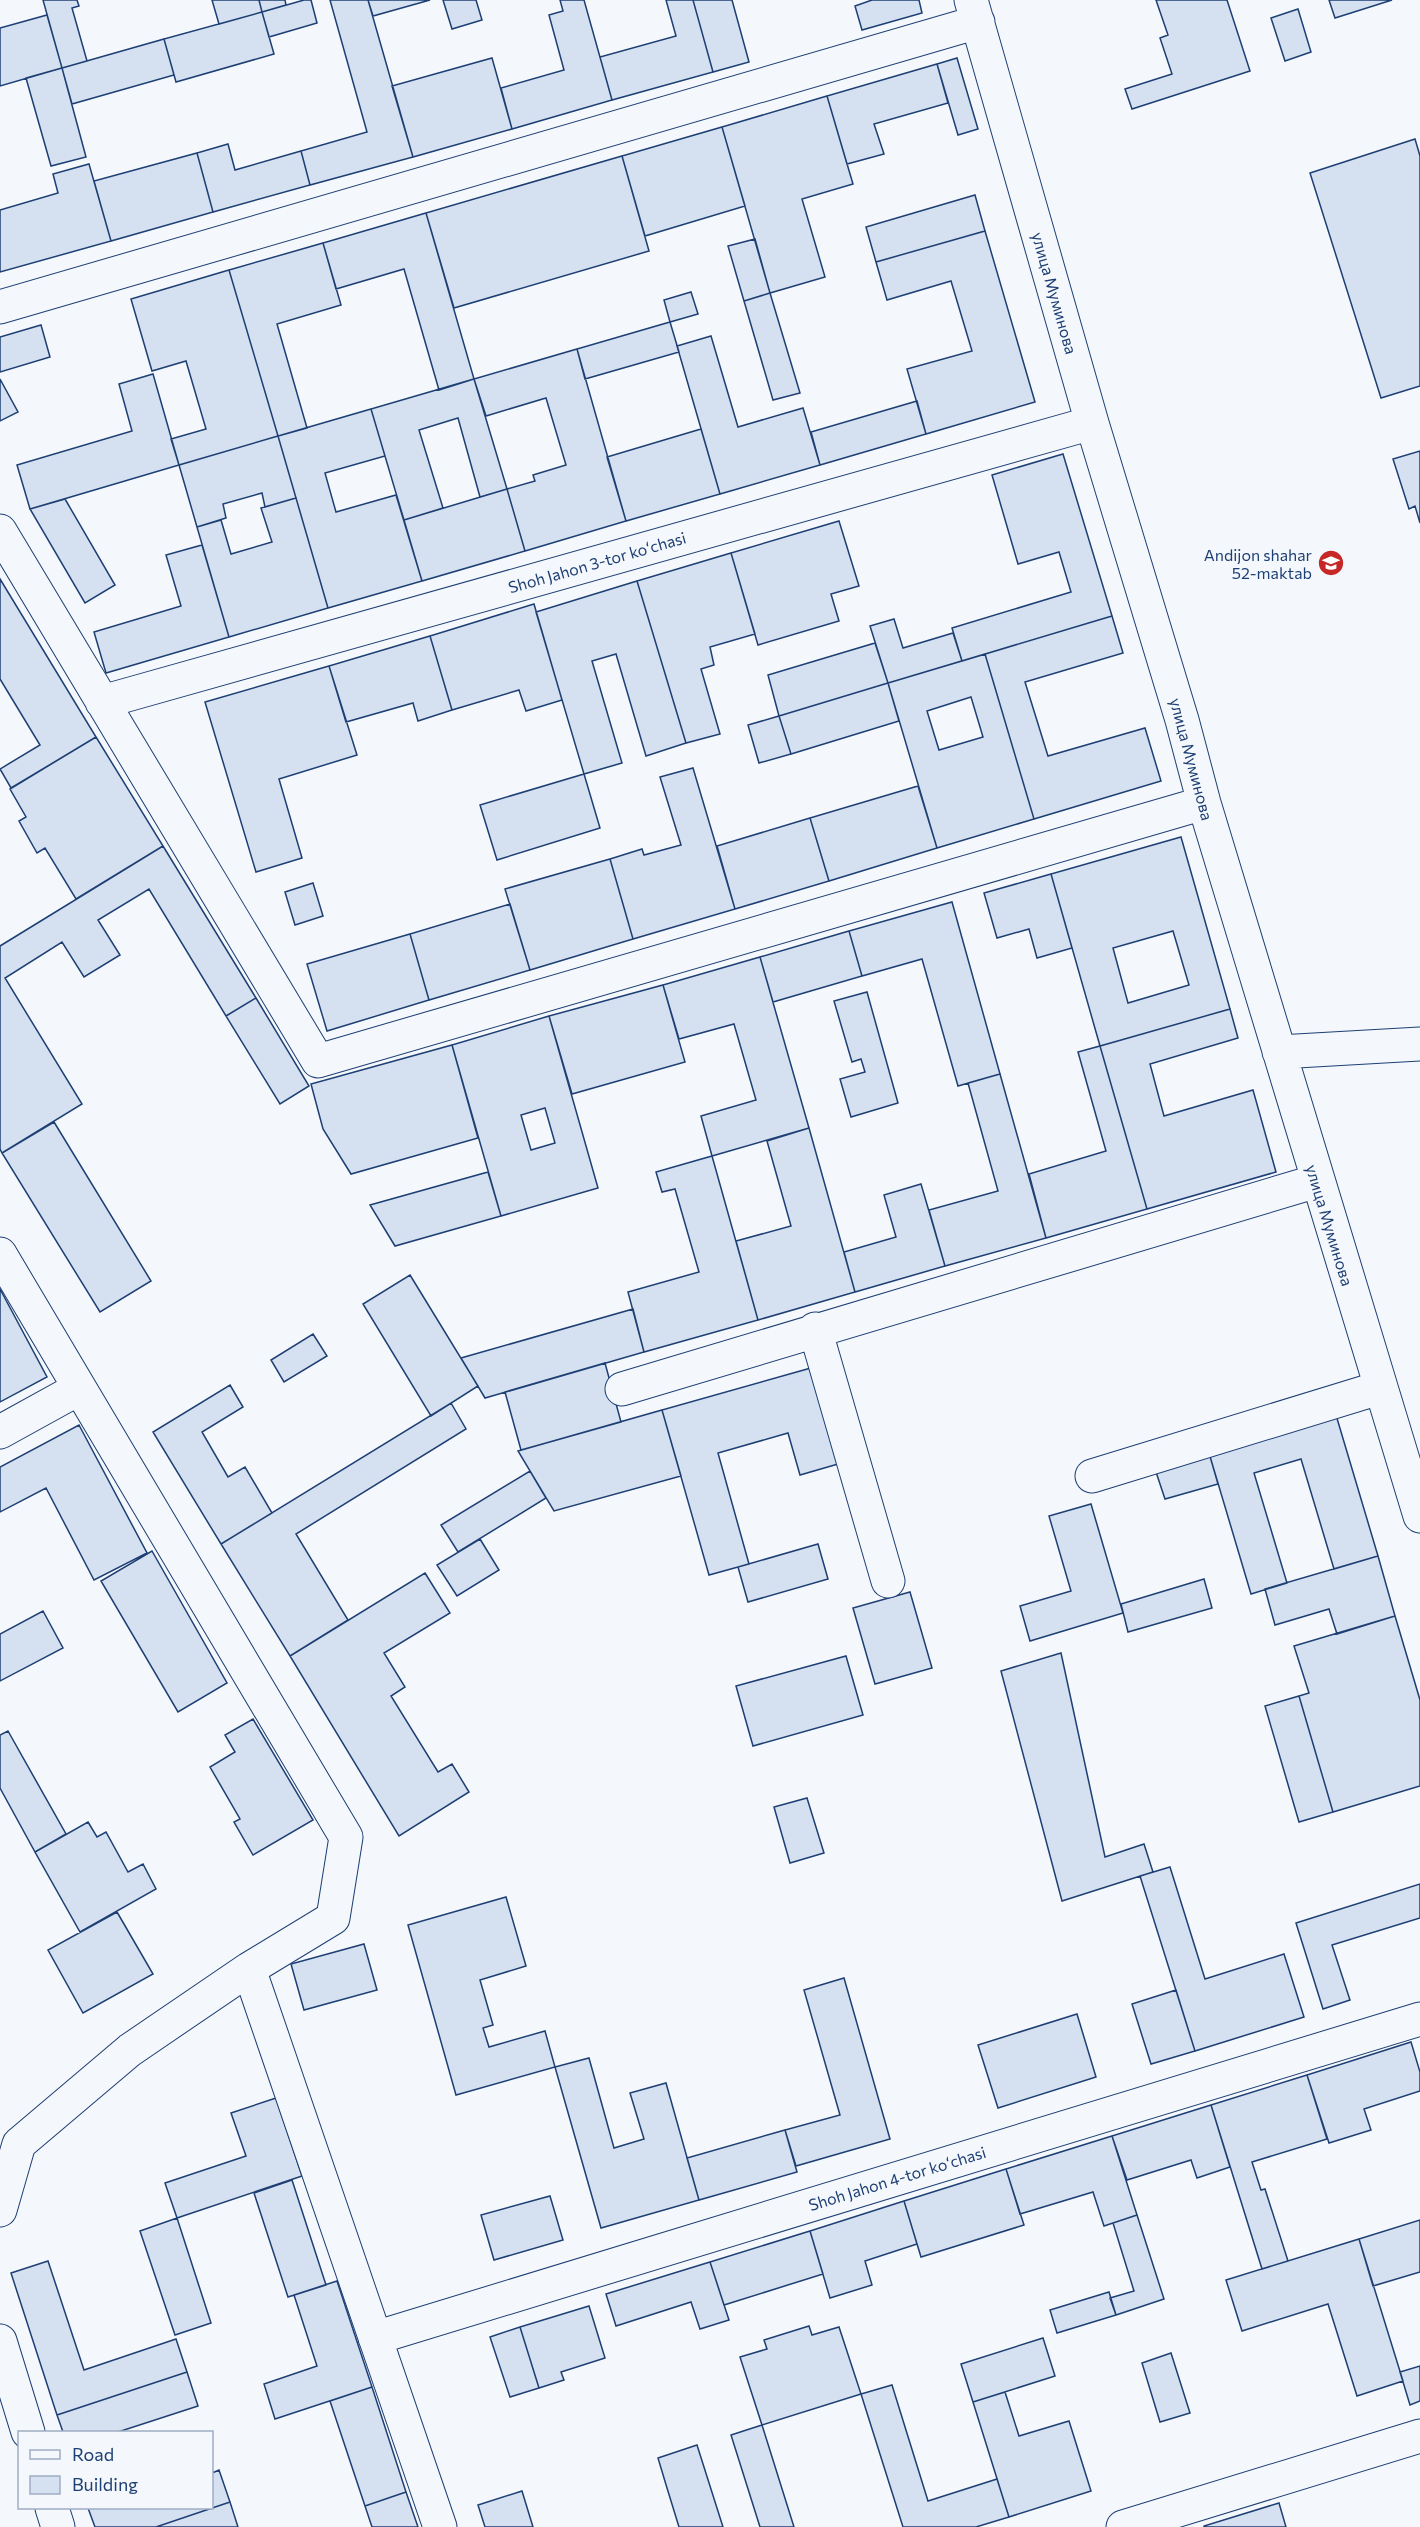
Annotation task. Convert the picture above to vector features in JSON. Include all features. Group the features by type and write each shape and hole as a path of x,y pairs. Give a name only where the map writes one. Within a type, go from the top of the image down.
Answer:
{"street":[{"path":"0,307 974,11"},
{"name":"улица Муминова","path":"974,11 1092,423 1182,720 1204,803 1379,1388 1420,1516"},
{"name":"Shoh Jahon 3-tor koʻchasi","path":"102,702 1092,423"},
{"path":"0,531 318,1061 1204,803"},
{"path":"1279,1052 1420,1044"},
{"path":"622,1389 815,1329 1317,1181"},
{"path":"0,1254 78,1389 346,1837 333,1918 249,1969 130,2050 19,2144 0,2210"},
{"path":"815,1329 888,1581"},
{"path":"1092,1476 1379,1388"},
{"path":"0,1432 78,1389"},
{"path":"249,1969 440,2527"},
{"name":"Shoh Jahon 4-tor koʻchasi","path":"375,2338 1420,2019"},
{"path":"0,2341 27,2431"},
{"path":"1124,2527 1420,2436"},
{"path":"52,2509 58,2527"}],"building":[{"path":"43,0 77,0 79,6 72,8 87,61 62,68"},
{"path":"212,0 259,0 262,12 219,24"},
{"path":"259,0 285,0 286,5 262,12"},
{"path":"311,0 317,23 269,37 262,12"},
{"path":"330,0 368,0 413,157 310,185 301,151 367,132"},
{"path":"368,0 430,0 373,16"},
{"path":"443,0 476,0 482,20 452,29"},
{"path":"560,0 584,0 612,100 512,129 501,88 564,70 549,15 563,11"},
{"path":"666,0 693,0 713,72 612,100 600,57 676,36"},
{"path":"693,0 732,0 749,62 713,72"},
{"path":"872,0 919,0 922,13 862,30 855,6"},
{"path":"1156,0 1227,0 1250,71 1132,109 1125,89 1172,74 1160,38 1168,35"},
{"path":"1329,0 1392,0 1335,18"},
{"path":"1298,9 1311,52 1285,61 1271,18"},
{"path":"262,12 274,54 176,82 164,39"},
{"path":"47,15 62,68 0,86 0,28"},
{"path":"164,39 174,75 72,104 62,68"},
{"path":"492,58 512,129 413,157 392,86"},
{"path":"957,58 978,129 958,135 937,64"},
{"path":"937,64 948,103 874,124 884,154 847,164 827,96"},
{"path":"62,68 86,157 51,166 26,78"},
{"path":"827,96 853,184 802,199 825,277 770,293 722,127"},
{"path":"722,127 745,206 645,236 622,156"},
{"path":"1415,139 1420,156 1420,386 1381,398 1310,173"},
{"path":"228,144 235,170 301,151 310,185 213,212 197,153"},
{"path":"197,153 213,212 111,241 94,181"},
{"path":"622,156 649,251 454,308 426,213"},
{"path":"89,164 111,241 0,272 0,210 58,193 53,174"},
{"path":"975,195 985,231 876,262 866,227"},
{"path":"426,213 474,379 439,390 404,269 336,289 323,243"},
{"path":"985,231 1035,402 926,434 907,369 972,351 951,281 887,300 876,262"},
{"path":"755,239 770,293 744,301 728,246"},
{"path":"323,243 341,305 277,324 307,428 278,436 229,270"},
{"path":"229,270 278,436 179,465 171,439 206,429 186,361 152,371 131,299"},
{"path":"691,292 698,314 670,322 664,300"},
{"path":"770,293 800,393 773,400 744,301"},
{"path":"670,322 679,352 585,379 577,349"},
{"path":"41,325 50,357 0,372 0,337"},
{"path":"711,336 738,427 803,408 820,465 720,494 677,346"},
{"path":"577,349 626,521 525,551 507,489 535,481 533,475 566,465 546,398 486,416 474,379"},
{"path":"153,374 179,465 30,509 17,465 132,431 119,384"},
{"path":"0,379 18,412 0,421"},
{"path":"474,379 507,489 480,497 458,418 419,430 443,508 404,520 371,409"},
{"path":"917,401 926,434 820,465 811,432"},
{"path":"371,409 385,456 325,473 336,512 396,495 422,581 328,608 278,436"},
{"path":"701,429 720,494 626,521 607,457"},
{"path":"278,436 296,498 265,507 262,493 223,504 226,518 197,527 179,465"},
{"path":"1420,451 1420,523 1415,506 1409,509 1393,459"},
{"path":"1063,454 1112,616 962,661 952,628 1071,592 1059,552 1018,564 992,475"},
{"path":"507,489 525,551 422,581 404,520"},
{"path":"296,498 328,608 229,637 197,527 221,520 231,554 272,542 261,508"},
{"path":"65,499 115,585 85,603 30,509"},
{"path":"839,521 859,586 831,594 839,621 758,645 731,553"},
{"path":"202,545 229,637 106,673 94,632 181,606 166,555"},
{"path":"731,553 755,634 710,647 714,665 701,669 720,734 686,743 637,581"},
{"path":"0,579 96,737 11,788 0,769 40,745 0,679"},
{"path":"637,581 686,743 646,756 616,654 592,661 622,763 584,774 536,612"},
{"path":"534,604 562,700 526,711 519,690 452,710 430,636"},
{"path":"1112,616 1123,653 1025,682 1048,756 1145,728 1161,781 1034,819 985,654"},
{"path":"894,619 903,648 953,633 962,661 888,683 870,626"},
{"path":"430,636 452,710 418,721 413,703 346,722 329,666"},
{"path":"875,643 888,683 779,716 768,675"},
{"path":"985,654 1034,819 937,848 888,683","holes":["971,697 983,737 939,750 927,711"]},
{"path":"329,666 357,755 279,779 302,858 256,872 205,702"},
{"path":"888,683 899,721 791,754 779,716"},
{"path":"779,716 791,754 759,763 748,725"},
{"path":"96,737 163,846 76,899 45,848 37,853 19,821 26,817 10,789"},
{"path":"693,768 735,909 633,939 610,859 642,849 644,855 681,845 660,777"},
{"path":"584,774 600,828 497,860 480,805"},
{"path":"918,786 937,848 829,881 810,818"},
{"path":"810,818 829,881 735,909 717,846"},
{"path":"1181,837 1230,1009 1100,1046 1051,874","holes":["1173,931 1189,985 1128,1003 1113,948"]},
{"path":"163,846 256,998 226,1016 149,889 98,920 120,955 84,977 62,942 5,978 82,1104 2,1153 0,1149 0,946"},
{"path":"610,859 633,939 530,970 505,889"},
{"path":"1051,874 1072,948 1037,958 1029,929 997,938 984,893"},
{"path":"313,883 323,916 295,925 285,892"},
{"path":"952,902 1000,1074 958,1086 922,959 862,976 849,931"},
{"path":"510,904 530,970 429,1000 410,934"},
{"path":"849,931 862,976 773,1002 760,957"},
{"path":"410,934 429,1000 327,1031 307,964"},
{"path":"760,957 809,1128 712,1156 701,1116 756,1100 734,1024 679,1039 663,985"},
{"path":"663,985 685,1062 572,1094 549,1016"},
{"path":"867,992 898,1103 851,1117 840,1079 865,1072 861,1059 852,1062 834,1001"},
{"path":"256,998 309,1086 280,1104 226,1016"},
{"path":"1230,1009 1238,1038 1150,1064 1164,1116 1253,1090 1276,1172 1147,1209 1100,1046"},
{"path":"549,1016 598,1188 501,1216 452,1045","holes":["545,1108 555,1143 531,1150 521,1115"]},
{"path":"452,1045 478,1138 351,1174 323,1129 311,1084"},
{"path":"1100,1046 1147,1209 1046,1238 1029,1174 1106,1151 1078,1052"},
{"path":"1000,1074 1046,1238 945,1266 929,1210 998,1191 968,1083"},
{"path":"54,1122 151,1281 100,1312 2,1153"},
{"path":"809,1128 855,1292 758,1320 736,1241 791,1226 767,1141"},
{"path":"712,1156 758,1320 644,1352 628,1292 699,1272 675,1189 662,1192 656,1172"},
{"path":"488,1172 501,1216 395,1246 370,1205"},
{"path":"921,1184 945,1266 855,1292 844,1252 896,1237 884,1195"},
{"path":"410,1275 478,1386 431,1416 363,1304"},
{"path":"0,1289 47,1377 0,1402"},
{"path":"633,1309 644,1352 485,1398 461,1358"},
{"path":"313,1334 327,1356 284,1382 271,1360"},
{"path":"605,1363 621,1422 521,1450 505,1392"},
{"path":"818,1366 845,1462 800,1475 788,1433 718,1453 749,1564 709,1575 662,1410"},
{"path":"230,1385 243,1407 202,1432 228,1477 245,1467 272,1513 221,1544 153,1432"},
{"path":"451,1403 466,1429 296,1534 348,1620 290,1656 221,1544"},
{"path":"662,1410 681,1476 554,1511 518,1451"},
{"path":"1336,1415 1378,1556 1334,1569 1301,1459 1254,1473 1287,1583 1251,1594 1209,1453"},
{"path":"79,1425 147,1553 94,1580 46,1488 0,1512 0,1467"},
{"path":"1209,1453 1218,1484 1165,1499 1155,1469"},
{"path":"530,1471 546,1498 458,1552 441,1525"},
{"path":"1091,1504 1123,1613 1030,1641 1020,1606 1071,1591 1049,1516"},
{"path":"480,1539 499,1570 457,1596 437,1565"},
{"path":"818,1544 828,1579 748,1602 738,1567"},
{"path":"152,1551 227,1683 178,1712 101,1581"},
{"path":"1378,1556 1395,1616 1337,1634 1329,1609 1275,1625 1265,1589"},
{"path":"425,1573 450,1613 384,1653 405,1687 391,1696 438,1772 452,1764 469,1792 399,1836 290,1656"},
{"path":"1204,1579 1212,1608 1128,1632 1121,1604"},
{"path":"910,1592 932,1668 875,1684 853,1608"},
{"path":"43,1611 63,1648 0,1681 0,1634"},
{"path":"1395,1616 1420,1700 1420,1786 1333,1812 1299,1696 1309,1693 1294,1646"},
{"path":"1061,1653 1105,1857 1144,1844 1153,1872 1062,1901 1001,1671"},
{"path":"846,1656 863,1715 753,1746 736,1686"},
{"path":"1299,1696 1333,1812 1299,1822 1265,1706"},
{"path":"253,1719 313,1820 253,1855 234,1822 240,1819 210,1767 235,1752 225,1735"},
{"path":"8,1731 66,1834 35,1852 0,1788 0,1735"},
{"path":"807,1798 824,1853 790,1863 774,1807"},
{"path":"88,1822 97,1837 106,1832 128,1872 143,1864 156,1889 80,1932 35,1852"},
{"path":"1170,1867 1205,1979 1284,1954 1304,2017 1195,2051 1140,1876"},
{"path":"1420,1884 1420,1918 1332,1945 1350,2000 1323,2009 1296,1923"},
{"path":"506,1897 526,1966 480,1980 493,2025 483,2028 489,2047 545,2031 555,2067 456,2095 408,1925"},
{"path":"117,1912 153,1974 83,2013 48,1950"},
{"path":"364,1944 377,1990 304,2010 291,1964"},
{"path":"844,1978 890,2139 796,2166 785,2130 840,2115 804,1990"},
{"path":"1176,1990 1195,2051 1151,2064 1132,2004"},
{"path":"1077,2014 1096,2077 998,2108 978,2045"},
{"path":"1411,2042 1420,2072 1420,2091 1364,2109 1371,2130 1329,2143 1307,2075"},
{"path":"589,2058 614,2148 644,2139 630,2093 666,2083 699,2200 601,2228 555,2067"},
{"path":"1307,2075 1327,2139 1252,2162 1261,2190 1265,2189 1288,2261 1262,2269 1211,2105"},
{"path":"276,2098 302,2176 177,2218 165,2183 246,2156 231,2113"},
{"path":"1211,2105 1230,2167 1197,2178 1191,2160 1127,2180 1112,2136"},
{"path":"785,2130 797,2172 699,2200 687,2158"},
{"path":"1112,2136 1137,2215 1104,2226 1093,2192 1020,2214 1006,2169"},
{"path":"1006,2169 1024,2225 921,2257 904,2201"},
{"path":"292,2180 326,2285 288,2297 254,2193"},
{"path":"550,2196 563,2240 494,2260 481,2215"},
{"path":"904,2201 917,2244 865,2261 872,2285 830,2298 810,2231"},
{"path":"1137,2215 1164,2299 1116,2315 1110,2298 1134,2291 1113,2223"},
{"path":"177,2218 211,2323 175,2335 140,2231"},
{"path":"1420,2220 1420,2272 1373,2286 1359,2239"},
{"path":"810,2231 823,2274 724,2305 710,2262"},
{"path":"1359,2239 1403,2381 1357,2396 1328,2304 1242,2331 1226,2280"},
{"path":"48,2261 84,2370 176,2339 187,2372 57,2415 11,2273"},
{"path":"710,2262 729,2320 700,2329 691,2302 616,2326 606,2294"},
{"path":"337,2281 372,2387 275,2419 264,2384 317,2366 294,2295"},
{"path":"1109,2292 1116,2315 1057,2333 1050,2310"},
{"path":"589,2306 605,2358 561,2372 564,2380 539,2388 520,2327"},
{"path":"809,2326 812,2335 839,2327 861,2394 762,2425 740,2357 767,2349 764,2340"},
{"path":"520,2327 539,2388 510,2397 490,2337"},
{"path":"1043,2338 1055,2376 973,2402 961,2364"},
{"path":"1171,2353 1190,2413 1160,2422 1142,2363"},
{"path":"1420,2366 1420,2401 1410,2405 1400,2372"},
{"path":"187,2372 198,2406 121,2431 63,2431 57,2415"},
{"path":"892,2385 928,2501 997,2479 1009,2517 976,2527 903,2527 861,2394"},
{"path":"372,2387 406,2492 365,2506 330,2401"},
{"path":"1005,2392 1019,2436 1069,2421 1091,2491 1009,2517 973,2402"},
{"path":"762,2425 794,2527 760,2527 731,2435"},
{"path":"697,2445 723,2527 679,2527 658,2458"},
{"path":"219,2470 230,2502 213,2508 213,2473"},
{"path":"522,2491 533,2527 485,2527 478,2505"},
{"path":"406,2492 418,2527 372,2527 365,2506"},
{"path":"230,2502 238,2527 156,2527 213,2509"},
{"path":"1279,2503 1286,2527 1204,2527 1204,2526"},
{"path":"88,2509 209,2509 156,2527 95,2527"}],"place":[{"name":"Andijon shahar 52-maktab","path":"1331,563"}]}
